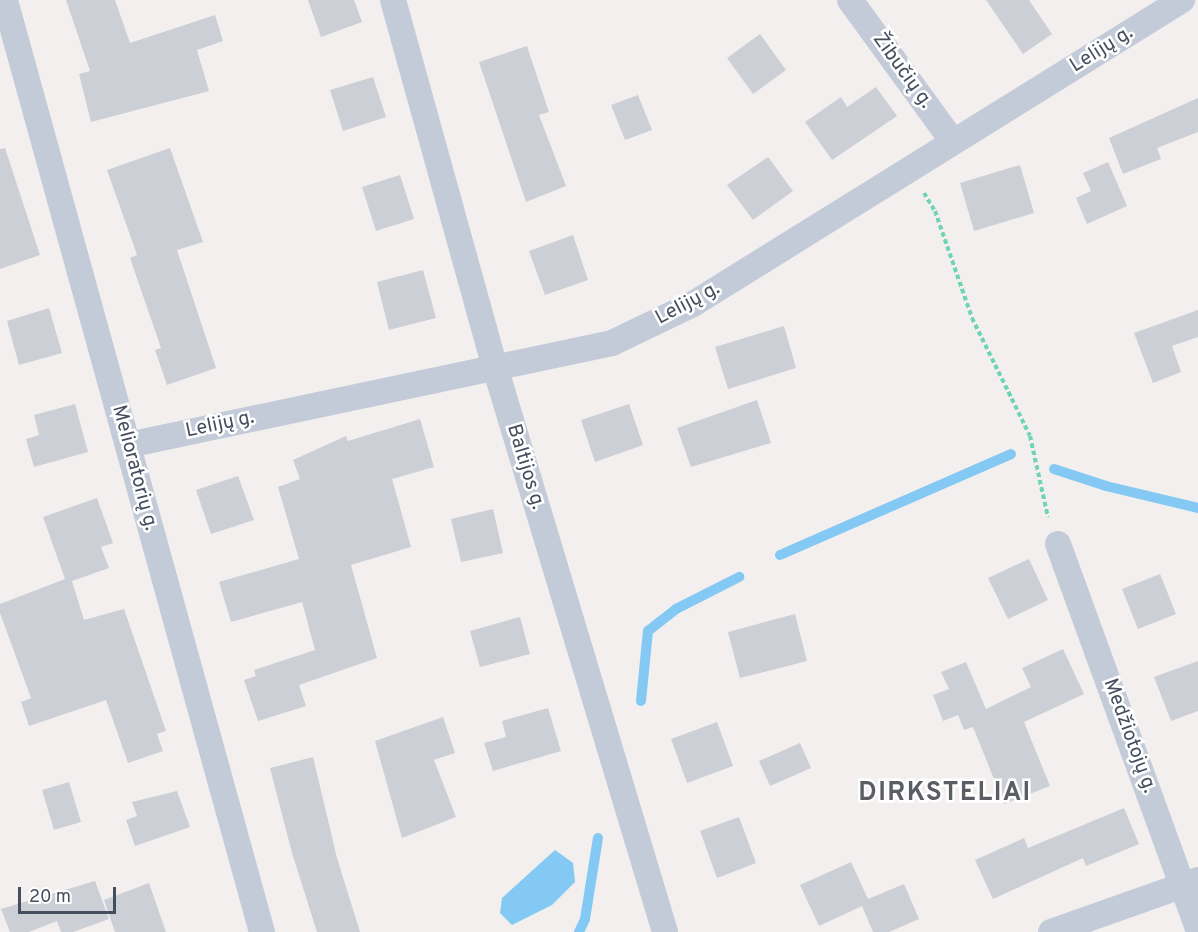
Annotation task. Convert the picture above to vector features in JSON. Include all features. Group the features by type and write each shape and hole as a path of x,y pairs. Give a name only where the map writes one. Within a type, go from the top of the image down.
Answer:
{"street":[{"name":"Baltijos g.","path":"393,0 495,367 665,932"},
{"name":"Žibučių g.","path":"850,0 953,142"},
{"name":"Lelijų g.","path":"128,445 612,343 682,309 1182,0"},
{"name":"Melioratorių g.","path":"6,4 262,932"},
{"name":"Medžiotojų g.","path":"1058,544 1191,883 1198,928"},
{"path":"1051,932 1191,883"}],"path":[{"path":"910,169 935,211 972,318 1030,436 1040,492 1058,544"}],"water":[{"path":"555,850 573,863 575,882 552,905 512,925 500,913 502,898"}],"building":[{"path":"66,0 115,0 130,43 215,15 223,41 197,50 209,91 91,122 79,74 90,71"},
{"path":"308,0 354,0 362,22 321,37"},
{"path":"986,0 1029,0 1052,34 1023,54"},
{"path":"760,34 786,70 753,94 727,58"},
{"path":"527,46 549,112 539,115 566,186 526,202 479,62"},
{"path":"373,77 386,117 343,131 330,90"},
{"path":"876,87 897,116 832,160 805,122 841,97 847,107"},
{"path":"638,95 652,130 625,140 611,105"},
{"path":"1198,98 1198,132 1157,148 1161,159 1123,174 1109,138"},
{"path":"5,148 40,255 0,269 0,149"},
{"path":"170,148 203,242 177,250 216,368 167,385 155,350 161,348 130,258 137,255 107,170"},
{"path":"768,157 793,191 753,220 727,185"},
{"path":"1108,162 1127,206 1087,224 1076,198 1091,191 1083,173"},
{"path":"1020,165 1034,213 974,231 960,183"},
{"path":"400,175 414,219 376,231 362,187"},
{"path":"573,235 588,280 545,295 529,251"},
{"path":"423,270 436,318 389,330 377,282"},
{"path":"49,308 62,353 19,365 7,321"},
{"path":"1198,310 1198,337 1172,346 1181,372 1153,383 1134,333"},
{"path":"784,326 796,368 728,389 715,347"},
{"path":"757,400 771,443 691,467 677,428"},
{"path":"75,404 88,452 34,467 26,439 39,435 34,415"},
{"path":"629,404 643,445 595,462 581,420"},
{"path":"420,419 434,467 392,479 411,547 351,565 377,658 299,685 306,706 258,721 244,680 256,676 254,670 315,650 302,602 231,622 219,582 299,559 278,487 300,479 293,460 346,436 348,441"},
{"path":"238,476 254,520 211,534 196,490"},
{"path":"97,498 113,543 101,547 109,568 72,581 84,620 124,609 166,731 157,734 163,751 128,763 106,700 29,726 21,702 31,698 0,613 0,604 65,579 43,517"},
{"path":"493,509 503,553 461,562 451,519"},
{"path":"1029,559 1048,600 1008,619 988,578"},
{"path":"1160,574 1176,614 1138,629 1122,589"},
{"path":"795,614 807,661 740,678 728,632"},
{"path":"520,617 530,654 480,667 470,631"},
{"path":"1063,649 1084,694 1024,722 1050,786 1004,804 973,727 964,730 958,715 943,721 933,695 949,689 941,672 966,662 986,709 1031,687 1022,668"},
{"path":"1198,661 1198,711 1171,721 1154,677"},
{"path":"548,708 561,751 493,771 484,743 506,737 502,721"},
{"path":"443,717 455,753 434,760 456,817 402,838 375,741"},
{"path":"717,722 733,766 687,783 671,739"},
{"path":"800,743 811,768 770,786 759,761"},
{"path":"313,757 337,858 360,932 317,932 292,853 270,768"},
{"path":"69,782 81,822 54,830 42,790"},
{"path":"177,791 190,827 135,846 126,820 137,816 132,802"},
{"path":"1124,808 1139,844 1086,866 1083,858 993,899 975,860 1024,838 1028,848"},
{"path":"739,817 756,863 717,878 700,831"},
{"path":"851,862 868,899 904,884 919,919 889,932 873,932 862,906 819,926 800,885"},
{"path":"95,881 109,919 73,932 61,932 57,921 29,932 10,932 1,909"},
{"path":"149,883 166,932 115,932 104,900"}],"waterway":[{"path":"780,555 1011,454"},
{"path":"1054,469 1106,486 1198,508"},
{"path":"641,701 648,631 676,609 739,577"},
{"path":"579,932 585,919 598,838"}],"district":[{"name":"DIRKSTELIAI","path":"945,794"}]}
